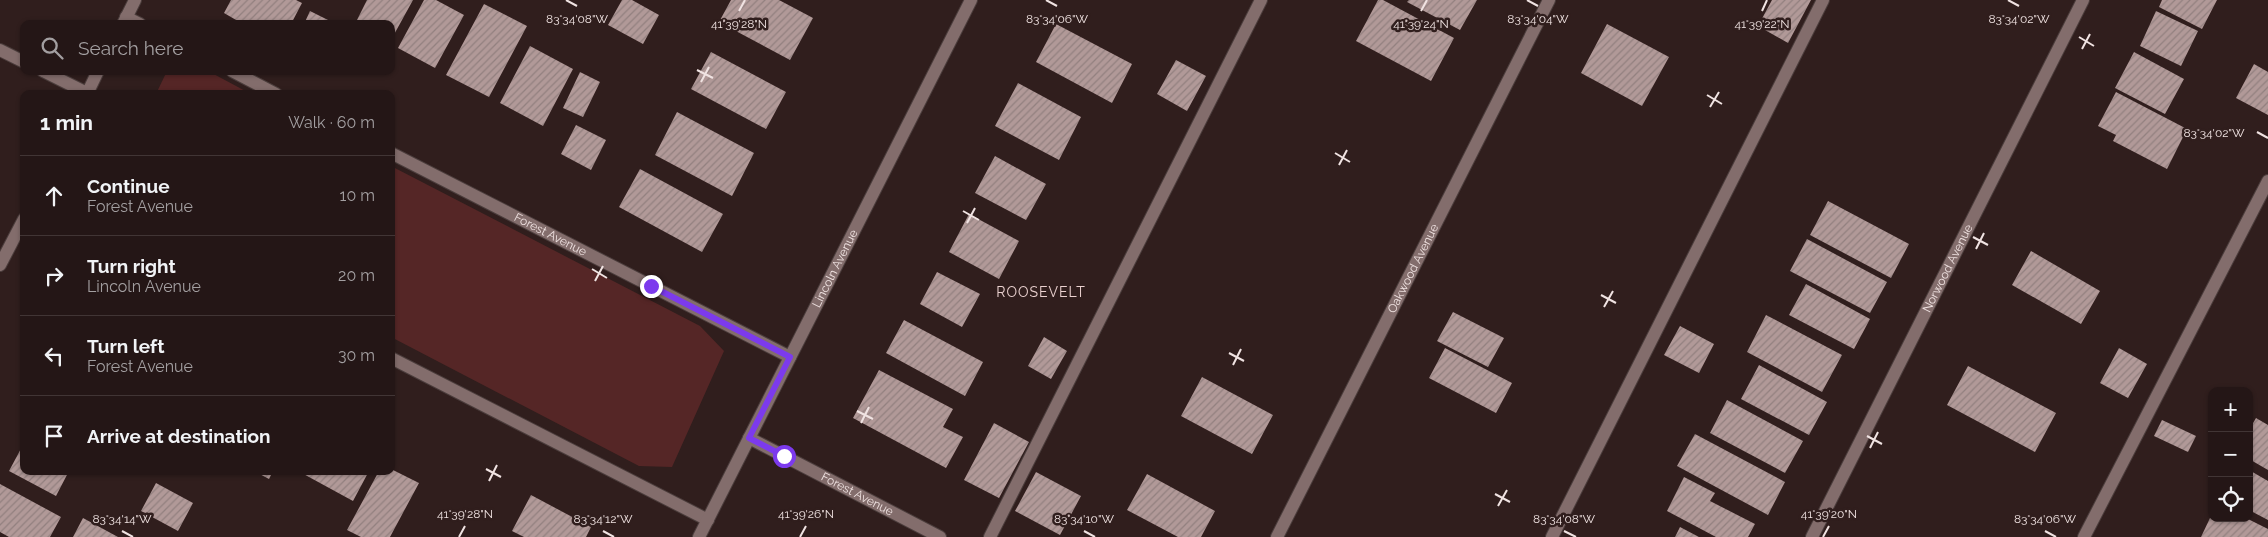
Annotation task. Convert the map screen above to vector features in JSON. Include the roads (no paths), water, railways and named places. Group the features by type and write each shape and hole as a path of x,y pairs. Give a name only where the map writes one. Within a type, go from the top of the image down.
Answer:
{"street":[{"path":"124,20 135,0"},
{"name":"Lincoln Avenue","path":"698,537 971,0"},
{"path":"990,537 1261,0"},
{"name":"Oakwood Avenue","path":"1277,537 1549,0"},
{"path":"1552,537 1824,0"},
{"name":"Norwood Avenue","path":"1812,537 2083,0"},
{"path":"0,50 20,60"},
{"path":"51,75 79,90"},
{"path":"89,90 96,75"},
{"path":"240,75 268,90"},
{"name":"Forest Avenue","path":"395,155 790,357"},
{"path":"2084,537 2268,180"},
{"path":"0,265 20,227"},
{"path":"395,360 708,520"},
{"name":"Forest Avenue","path":"749,438 940,537"}],"district":[{"name":"ROOSEVELT","path":"1041,292"}]}
